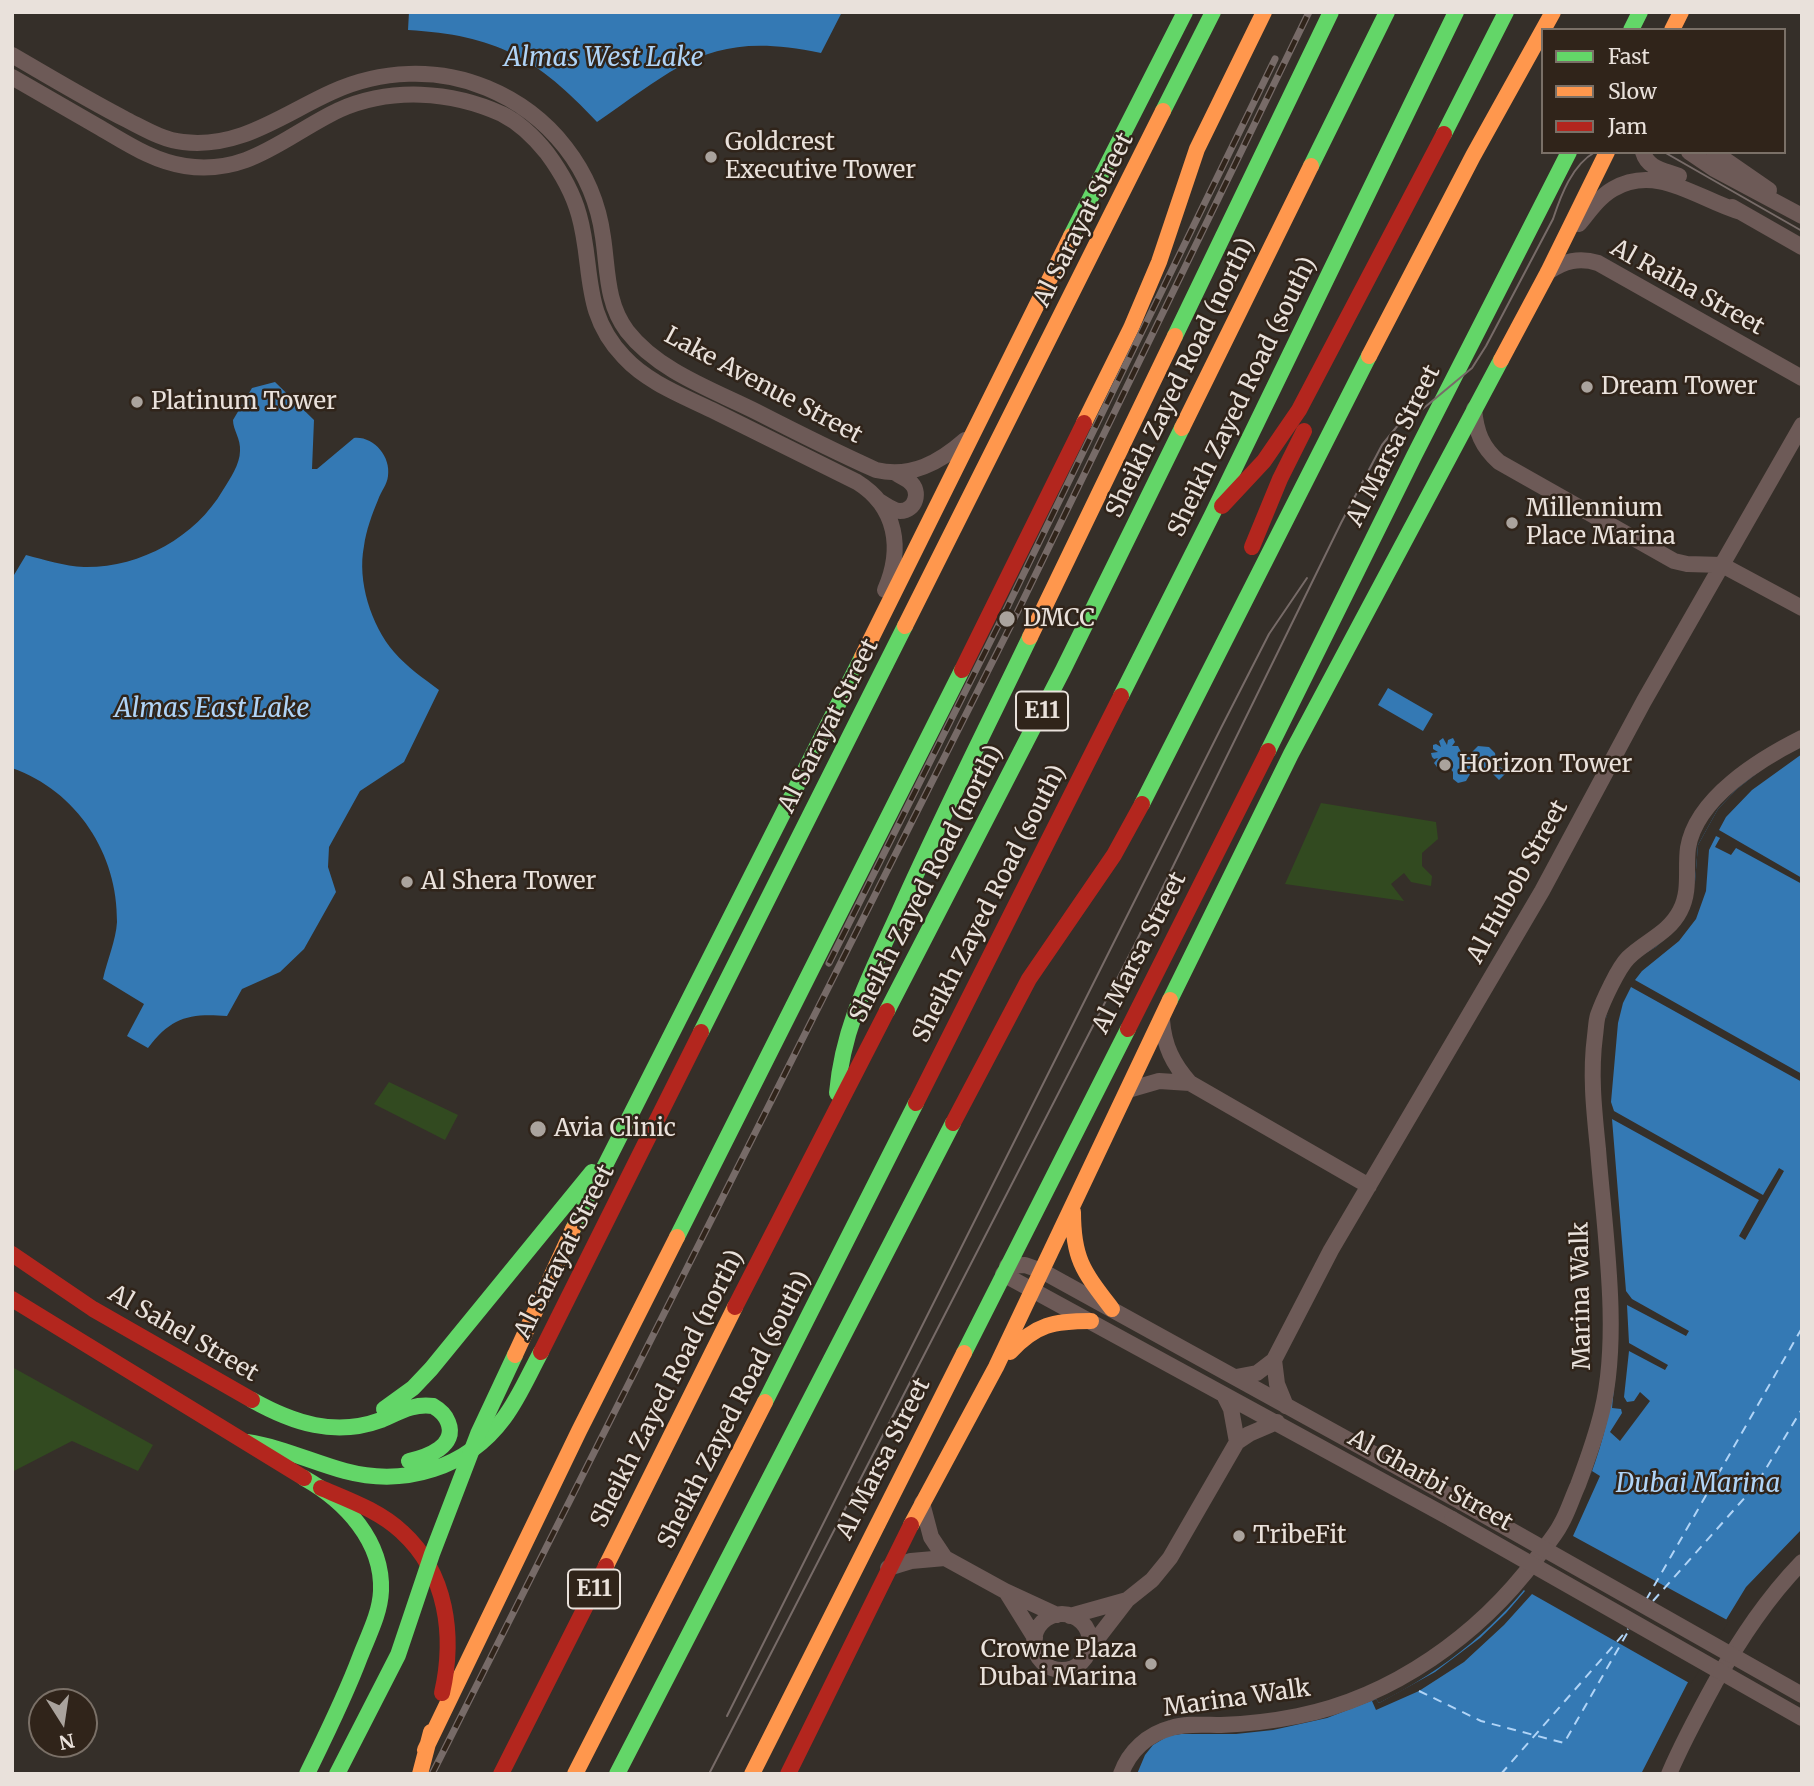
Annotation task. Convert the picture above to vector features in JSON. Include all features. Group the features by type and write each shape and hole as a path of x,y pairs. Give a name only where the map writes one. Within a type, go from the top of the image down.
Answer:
{"main road":[{"name":"Al Sarayat Street","path":"337,1774 398,1655 432,1554 478,1434 573,1229 1185,12"},
{"name":"Al Sarayat Street","path":"247,1442 271,1446 371,1477 397,1478 445,1466 467,1454 487,1438 503,1419 541,1351 1213,12"},
{"path":"425,1750 579,1431 854,889 1131,328 1159,262 1197,149 1264,12"},
{"path":"837,1107 841,1059 854,1012 919,867 1331,12"},
{"name":"Sheikh Zayed Road (north)","path":"501,1774 685,1404 1063,670 1387,12"},
{"name":"Sheikh Zayed Road (south)","path":"575,1774 1212,515 1456,12"},
{"path":"1212,515 1245,485 1276,447 1314,382 1506,12"},
{"path":"1544,28 1553,12"},
{"path":"1632,28 1640,12"},
{"path":"1673,28 1681,12"},
{"path":"617,1774 814,1387 1016,1001 1037,965 1128,834 1224,639 1473,156 1541,34"},
{"name":"Al Marsa Street","path":"752,1774 1568,154"},
{"name":"Al Marsa Street","path":"1042,1271 1162,1016 1291,754 1548,272 1606,154"},
{"path":"1224,639 1233,595 1270,504 1291,456 1344,353 1380,258"},
{"path":"839,701 862,711"},
{"name":"Al Sarayat Street","path":"342,1428 380,1411 413,1388 620,1138"},
{"path":"1073,1205 1072,1238 1076,1258 1112,1309"},
{"name":"Al Sahel Street","path":"12,1254 93,1309 278,1415 302,1424 342,1428"},
{"path":"788,1774 888,1569 996,1367 1042,1271"},
{"name":"Al Sarayat Street","path":"12,1299 321,1488 364,1530 374,1549 380,1570 381,1592 377,1614 349,1687 307,1774"},
{"path":"996,1367 1022,1338 1042,1324 1091,1321"},
{"path":"308,1458 382,1463 416,1459 438,1452 448,1439 450,1431 445,1415 432,1405 424,1404 366,1424 342,1428"},
{"path":"321,1488 363,1507 402,1532 421,1556 438,1587 447,1619 449,1652 444,1687 420,1774"}],"street":[{"name":"Lake Avenue Street","path":"12,55 100,106 161,137 198,144 236,138 284,118 332,92 393,74 425,73 457,78 487,88 535,116 568,149 581,169 599,212 610,298 621,321 638,345 689,379 867,466 895,473 911,482 916,489 914,504 907,510 900,511 880,501 857,482 656,382 623,357 610,340 594,305 579,217 564,178 540,144 506,116 454,98 425,94 397,95 368,100 341,110 244,162 216,167 187,166 150,156 12,77"},
{"path":"1644,154 1652,167 1686,179 1802,247"},
{"path":"1692,154 1736,182 1802,215"},
{"path":"1717,154 1787,201 1802,215"},
{"path":"1563,241 1612,189 1637,180 1665,181 1718,205 1741,212"},
{"name":"Al Raiha Street","path":"1548,272 1571,260 1598,263 1802,378"},
{"path":"1474,409 1479,438 1487,451 1499,462 1674,561 1687,565 1722,565 1802,608"},
{"name":"Al Hubob Street","path":"1274,1360 1331,1250 1542,891 1644,701 1802,425"},
{"name":"Lake Avenue Street","path":"895,473 927,466 942,459 975,432"},
{"path":"879,624 879,605 891,575 896,550 891,525 880,501"},
{"name":"Marina Walk","path":"1121,1774 1134,1751 1150,1736 1175,1726 1241,1724 1297,1717 1338,1706 1405,1675 1474,1626 1518,1584 1560,1526 1579,1482 1603,1409 1609,1365 1610,1300 1592,1102 1592,1069 1598,1015 1624,964 1658,937 1680,910 1688,881 1688,848 1695,826 1706,807 1762,761 1802,738"},
{"path":"1162,1016 1163,1036 1170,1055 1178,1070 1190,1083 1368,1186"},
{"path":"1128,1090 1159,1081 1190,1083"},
{"name":"Al Gharbi Street","path":"1005,1270 1025,1265 1042,1271 1461,1502 1802,1695"},
{"name":"Al Gharbi Street","path":"1005,1270 1033,1289 1452,1519 1802,1718"},
{"path":"1236,1377 1257,1373 1274,1360"},
{"path":"1274,1360 1277,1384 1286,1406"},
{"path":"1224,1395 1234,1418 1237,1442"},
{"path":"1127,1600 1063,1615 1043,1623 1035,1638 1035,1646 1042,1662 1058,1670 1076,1667 1087,1656 1090,1648 1127,1600 1152,1580 1170,1558 1237,1442 1277,1422"},
{"path":"922,1503 931,1537 945,1558 1006,1591 1079,1620 1090,1637 1090,1648"},
{"path":"888,1569 911,1561 945,1558"},
{"path":"1669,1774 1695,1718 1742,1637 1770,1596 1802,1562"},
{"path":"1006,1591 1035,1638"}],"green space":[{"path":"1321,803 1436,822 1438,839 1422,853 1422,866 1432,876 1431,886 1411,882 1404,873 1391,884 1404,901 1285,884"},
{"path":"389,1082 458,1115 445,1140 374,1104"},
{"path":"12,1367 153,1445 138,1471 72,1441 12,1472"}],"water":[{"name":"Almas West Lake","path":"409,12 842,12 821,53 784,47 724,49 676,69 597,122 555,81 534,66 490,44 466,37 408,30"},
{"name":"Almas East Lake","path":"275,382 314,420 312,469 317,469 354,438 368,440 384,455 388,476 371,517 365,540 362,559 364,588 379,629 394,652 439,690 404,762 360,791 329,847 328,867 336,892 304,949 280,972 242,989 227,1016 202,1015 182,1019 173,1023 148,1048 127,1036 144,1004 103,979 117,922 110,872 101,849 74,809 56,792 35,778 12,768 12,575 26,555 69,565 105,566 145,556 181,536 211,507 234,471 240,456 240,447 233,420 252,388"},
{"path":"1388,688 1433,714 1423,731 1378,705"},
{"path":"1443,738 1447,745 1448,740 1453,738 1455,742 1452,746 1458,746 1463,756 1470,754 1478,746 1489,747 1495,753 1497,766 1506,773 1499,780 1490,771 1472,771 1466,781 1458,783 1453,779 1450,768 1443,767 1442,764 1437,767 1434,763 1438,758 1432,757 1431,753 1438,752 1433,749 1433,745 1441,747 1439,741"},
{"name":"Dubai Marina","path":"1802,744 1802,1529 1746,1587 1687,1684 1641,1774 1137,1774 1145,1755 1153,1745 1168,1736 1273,1730 1327,1718 1376,1699 1379,1703 1427,1676 1471,1644 1509,1607 1542,1567 1569,1523 1591,1475 1606,1423 1616,1368 1606,1018 1634,960 1668,936 1695,882 1698,845 1718,809 1737,789 1770,763"}],"pier":[{"path":"1802,744 1802,754 1752,790 1726,817 1719,830 1802,878 1802,884 1736,848 1731,855 1715,847 1720,838 1716,836 1709,850 1706,891 1696,919 1679,941 1635,980 1802,1074 1802,1082 1631,987 1623,1003 1618,1023 1611,1102 1614,1111 1763,1195 1779,1168 1784,1171 1745,1240 1739,1236 1759,1200 1612,1119 1626,1291 1632,1299 1689,1331 1686,1336 1627,1305 1629,1343 1668,1365 1665,1370 1629,1351 1624,1397 1627,1402 1634,1401 1640,1392 1650,1401 1620,1441 1610,1432 1622,1413 1621,1409 1612,1408 1616,1368 1598,1117 1606,1018 1621,978 1634,960 1668,936 1695,882 1698,845 1718,809 1737,789 1770,763"},
{"path":"1592,1471 1600,1476 1573,1536 1729,1621 1691,1684 1532,1594 1504,1625 1464,1662 1419,1691 1376,1710 1372,1701 1376,1699 1379,1703 1435,1672 1480,1638 1506,1613 1525,1591 1522,1588 1565,1531"}],"ferry route":[{"path":"1646,1600 1802,1328"},
{"path":"1653,1601 1756,1485 1802,1409"},
{"path":"1501,1774 1628,1629"},
{"path":"1419,1691 1481,1721 1564,1743 1629,1630"}],"tram line":[{"path":"709,1774 1135,944 1341,523 1382,445 1399,424 1419,412 1472,368 1553,219 1568,181 1592,154"},
{"path":"1667,154 1802,231"},
{"path":"727,1716 1221,728 1269,634 1307,578"}],"railway":[{"path":"432,1774 1013,621 1309,12"},
{"path":"829,963 1003,616 1275,59"}],"traffic: fast":[{"path":"1071,236 1185,12"},
{"path":"1163,111 1213,12"},
{"path":"1175,336 1331,12"},
{"path":"1311,166 1387,12"},
{"path":"1121,696 1212,515 1456,12"},
{"path":"1444,134 1506,12"},
{"path":"1632,28 1640,12"},
{"path":"1268,751 1568,154"},
{"path":"1142,804 1369,356"},
{"path":"1170,1000 1291,754 1501,360"},
{"path":"887,1011 1063,670 1182,428"},
{"path":"701,1032 905,626"},
{"path":"837,1093 845,1045 860,1000 931,843 1030,637"},
{"path":"573,1229 862,657"},
{"path":"677,1237 962,670"},
{"path":"964,1353 1128,1029"},
{"path":"765,1402 916,1103"},
{"path":"617,1774 953,1123"},
{"path":"384,1409 413,1388 431,1369 592,1172"},
{"path":"247,1442 272,1447 345,1471 368,1475 390,1477 433,1469 472,1450 489,1435 504,1418 541,1352"},
{"path":"337,1774 398,1655 432,1554 478,1434 515,1355"},
{"path":"252,1400 299,1421 331,1427 364,1425 412,1407 433,1406 447,1419 449,1438 439,1449 409,1461"},
{"path":"304,1478 334,1498 359,1524 376,1555 381,1591 376,1616 354,1672 307,1774"}],"traffic: slow":[{"path":"1084,423 1131,328 1159,262 1197,149 1264,12"},
{"path":"1544,28 1553,12"},
{"path":"1673,28 1681,12"},
{"path":"1369,356 1473,156 1541,34"},
{"path":"905,626 1163,111"},
{"path":"1501,360 1606,154"},
{"path":"1182,428 1311,166"},
{"path":"862,657 1071,236"},
{"path":"1030,637 1175,336"},
{"path":"911,1525 996,1367 1170,1000"},
{"path":"1073,1212 1075,1242 1082,1265 1112,1309"},
{"path":"515,1355 573,1229"},
{"path":"425,1750 579,1431 677,1237"},
{"path":"606,1566 735,1307"},
{"path":"1010,1352 1028,1335 1046,1326 1091,1321"},
{"path":"752,1774 964,1353"},
{"path":"575,1774 765,1402"},
{"path":"420,1774 431,1732"}],"traffic: jam":[{"path":"1222,506 1264,461 1299,410 1444,134"},
{"path":"962,670 1084,423"},
{"path":"1252,547 1280,479 1304,431"},
{"path":"916,1103 1121,696"},
{"path":"1128,1029 1268,751"},
{"path":"953,1123 1029,979 1114,855 1142,804"},
{"path":"735,1307 887,1011"},
{"path":"541,1352 701,1032"},
{"path":"12,1254 93,1309 252,1400"},
{"path":"12,1299 304,1478"},
{"path":"321,1488 384,1518 402,1532 429,1566 444,1606 447,1628 448,1650 442,1693"},
{"path":"788,1774 911,1525"},
{"path":"501,1774 606,1566"}],"place":[{"name":"Goldcrest Executive Tower","path":"711,157"},
{"name":"Dream Tower","path":"1587,387"},
{"name":"Platinum Tower","path":"137,402"},
{"name":"Millennium Place Marina","path":"1512,523"},
{"name":"DMCC","path":"1007,619"},
{"name":"Horizon Tower","path":"1445,765"},
{"name":"Al Shera Tower","path":"407,882"},
{"name":"Avia Clinic","path":"538,1129"},
{"name":"TribeFit","path":"1239,1536"},
{"name":"Crowne Plaza Dubai Marina","path":"1151,1664"}]}
